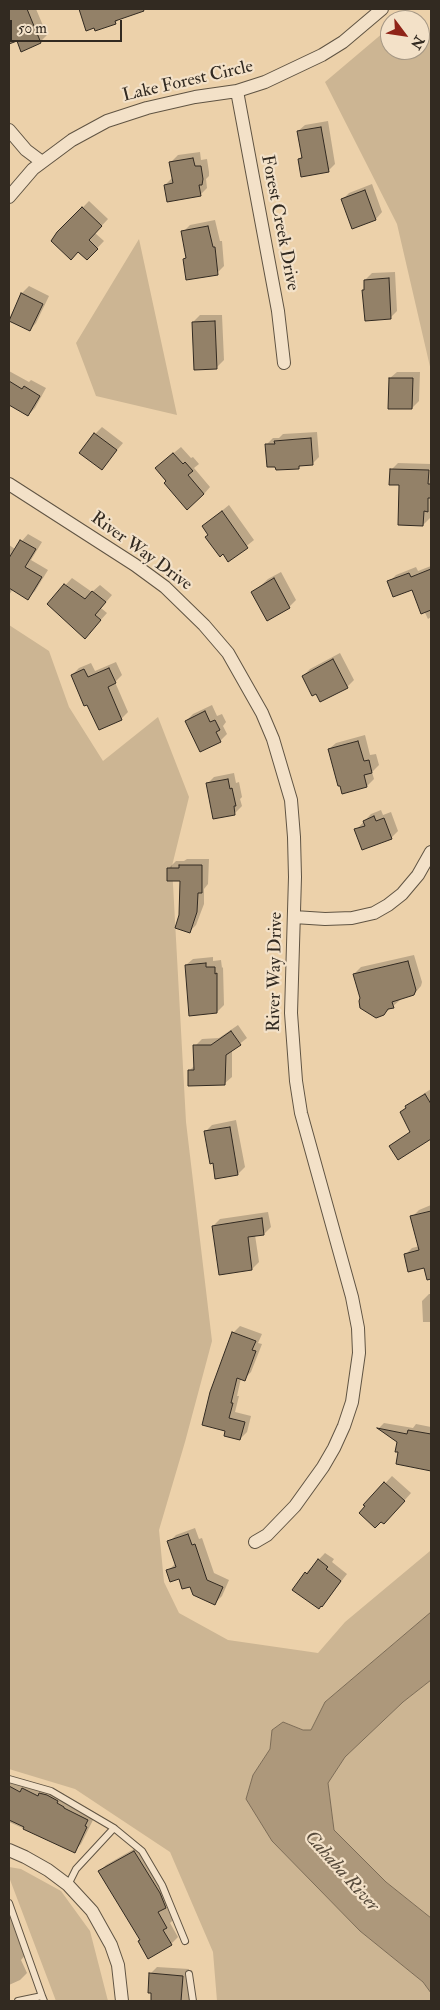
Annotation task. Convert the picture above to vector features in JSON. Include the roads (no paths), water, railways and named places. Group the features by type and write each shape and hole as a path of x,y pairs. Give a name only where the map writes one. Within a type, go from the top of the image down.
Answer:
{"street":[{"name":"Lake Forest Circle","path":"9,197 28,174 42,162 72,140 107,121 140,110 195,97 236,91 266,82 322,55 343,42 382,9"},
{"name":"Forest Creek Drive","path":"236,91 278,311 284,363"},
{"path":"9,130 26,150 42,162"},
{"name":"River Way Drive","path":"9,484 135,565 165,587 204,625 228,653 262,712 273,739 289,793 294,838 292,1013 296,1081 301,1113 354,1304 358,1328 359,1353 352,1402 334,1448 323,1467 281,1522 268,1534 255,1542"},
{"path":"294,917 352,918 374,913 402,894 418,875 431,852"},
{"path":"9,1850 48,1870 68,1885 92,1911 111,1945 118,1965 122,2001"}],"lane":[{"path":"9,1779 51,1791 114,1828 142,1851 162,1885 185,1941"},
{"path":"68,1885 76,1869 114,1828"},
{"path":"9,1903 43,1998 18,2001"},
{"path":"189,1974 193,2001"}],"water":[{"name":"Cahaba River","path":"431,1612 431,1680 403,1702 345,1757 328,1783 334,1830 386,1882 431,1918 431,1993 423,1982 360,1931 272,1841 246,1799 253,1775 270,1749 272,1730 283,1722 303,1730 311,1730 325,1702"}]}
